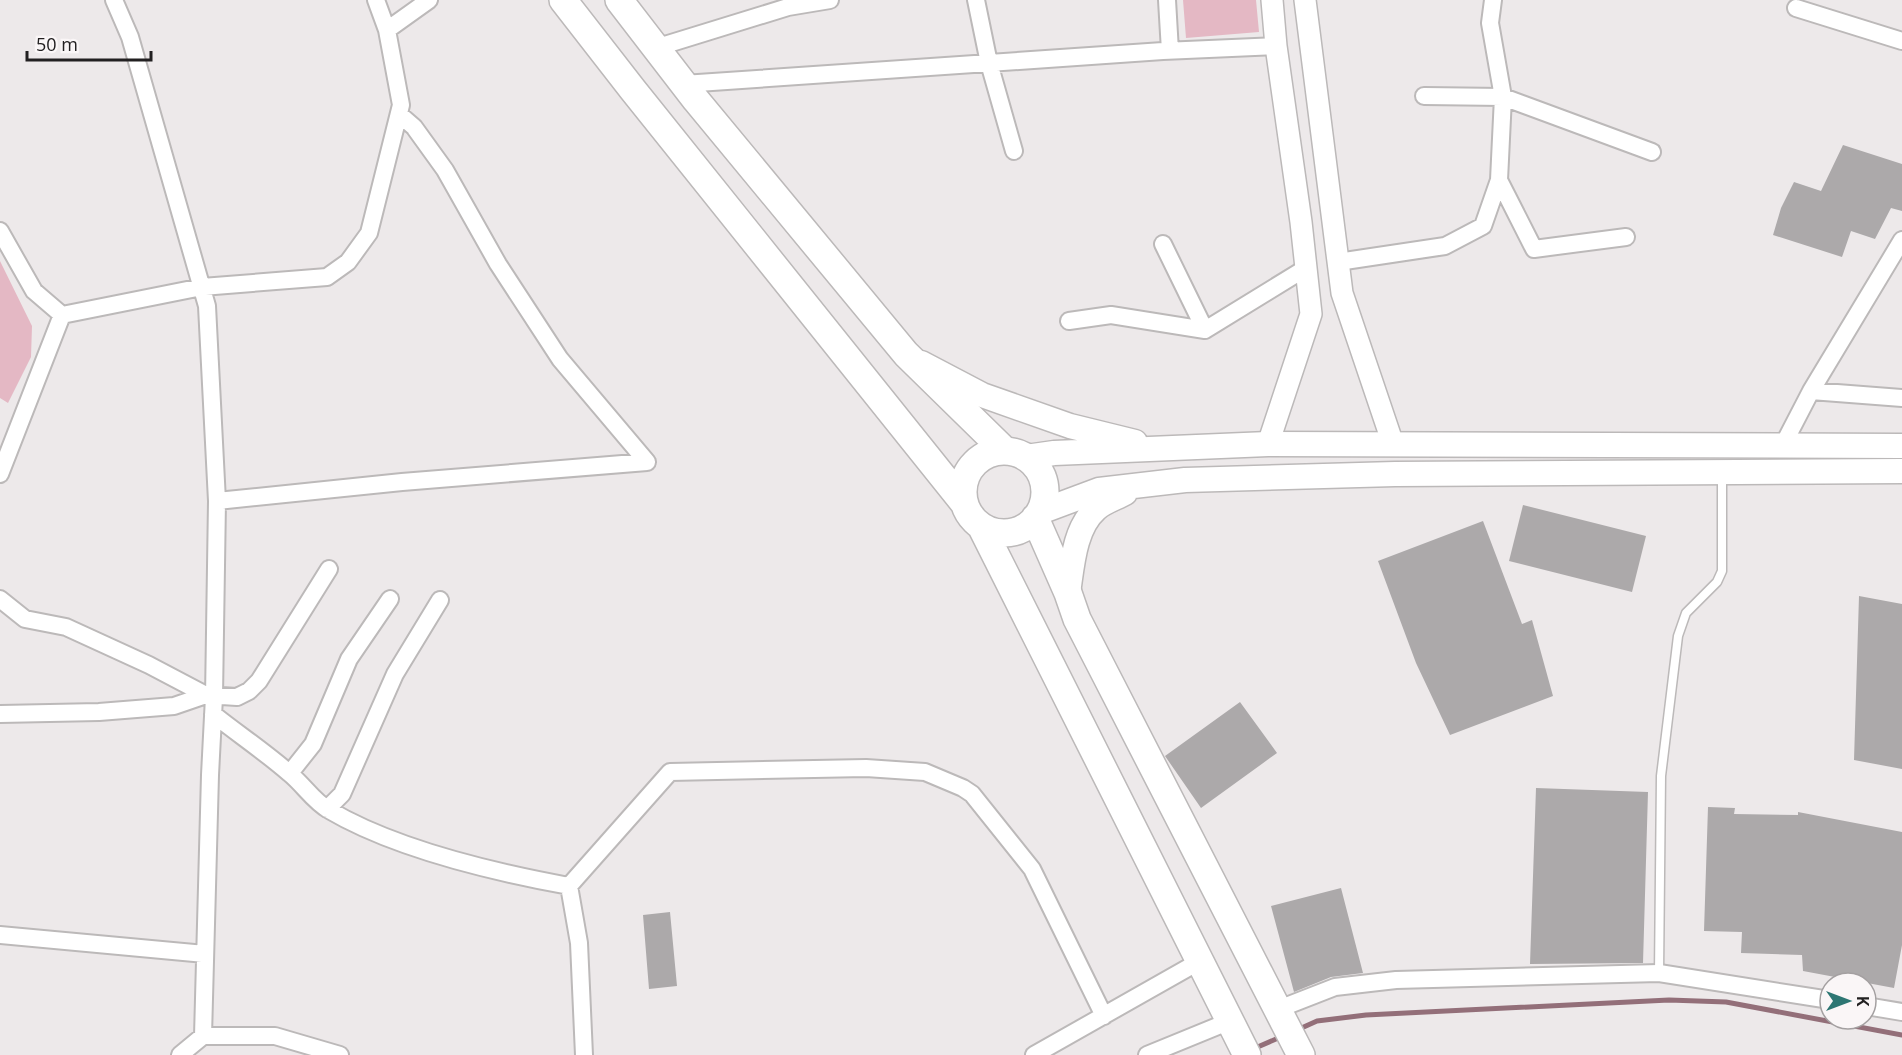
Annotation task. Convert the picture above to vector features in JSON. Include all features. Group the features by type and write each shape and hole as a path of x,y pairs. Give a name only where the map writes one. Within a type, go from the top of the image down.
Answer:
{"main road":[{"path":"563,0 964,503 974,520 993,532 1007,533 1020,530 1038,515 1099,490 1185,480 1395,474 1902,471"},
{"path":"619,0 683,84 906,354 1015,453 1035,465 1042,476 1045,488 1044,500 1038,515 1083,630 1300,1055"},
{"path":"906,354 982,395 1070,426 1161,448"},
{"path":"964,503 965,478 971,467 991,452 1054,453 1268,444 1902,446"},
{"path":"1068,593 1073,556 1081,530 1096,509 1140,484"},
{"path":"981,526 1247,1055"}],"street":[{"path":"114,0 130,37 207,306 217,501 210,696 213,714 203,1036"},
{"path":"62,315 202,287 327,277 348,262 369,233 401,105 387,30 376,0"},
{"path":"387,30 429,0"},
{"path":"655,48 788,8 830,0"},
{"path":"976,0 989,63 1014,151"},
{"path":"1167,0 1170,51"},
{"path":"1268,444 1311,314 1272,0"},
{"path":"1305,0 1342,293 1393,444"},
{"path":"1338,262 1445,246 1483,226 1499,180 1503,97 1490,23 1493,0"},
{"path":"1796,8 1902,41"},
{"path":"683,84 1276,45"},
{"path":"1424,96 1503,97 1653,152"},
{"path":"217,501 402,482 647,462 560,359 498,264 445,170 414,127 399,114"},
{"path":"1499,180 1534,249 1626,237"},
{"path":"0,231 33,291 62,315"},
{"path":"1783,445 1811,391 1896,262 1902,240"},
{"path":"1163,244 1205,330"},
{"path":"1069,321 1111,315 1205,330 1306,268"},
{"path":"0,474 62,315"},
{"path":"1811,391 1902,398"},
{"path":"0,714 99,712 174,706 210,696 237,697 249,691 259,681 329,569"},
{"path":"0,599 25,619 66,627 210,696"},
{"path":"290,773 313,744 350,659 390,599"},
{"path":"327,809 342,794 395,674 440,600"},
{"path":"213,714 290,773 327,809 372,832 524,878 568,886"},
{"path":"568,886 670,772 866,768 925,772 953,782 972,794 1032,869 1104,1016"},
{"path":"568,886 579,942 584,1055"},
{"path":"0,935 205,954"},
{"path":"1034,1055 1200,961"},
{"path":"1276,1010 1335,987 1396,980 1659,973 1818,998"},
{"path":"1878,1008 1902,1012"},
{"path":"1147,1055 1230,1021"},
{"path":"180,1055 203,1036 274,1036 340,1055"}],"lane":[{"path":"1659,973 1661,776 1678,636 1686,613 1717,582 1722,571 1722,471"}],"shaded area":[{"path":"1183,0 1256,0 1259,32 1186,38"},
{"path":"0,261 32,326 31,357 8,403 0,398"}],"building":[{"path":"1843,145 1902,164 1902,211 1891,208 1875,239 1851,231 1842,257 1773,235 1781,208 1794,182 1821,191"},
{"path":"1523,505 1646,536 1632,592 1509,561"},
{"path":"1483,521 1522,624 1532,620 1553,696 1450,735 1416,663 1378,561"},
{"path":"1859,596 1902,604 1902,769 1854,760"},
{"path":"1240,702 1277,753 1201,808 1165,756"},
{"path":"1536,788 1648,792 1643,963 1530,964"},
{"path":"1708,807 1735,808 1734,814 1798,815 1798,812 1902,832 1902,945 1894,988 1878,985 1878,971 1818,971 1818,974 1803,971 1802,955 1741,953 1742,932 1704,931"},
{"path":"1341,888 1363,973 1331,977 1294,992 1271,906"},
{"path":"670,912 677,986 649,989 643,915"}],"waterway":[{"path":"1297,1030 1317,1021 1366,1015 1669,1000 1726,1002 1902,1035"},
{"path":"1253,1049 1283,1036"}]}
